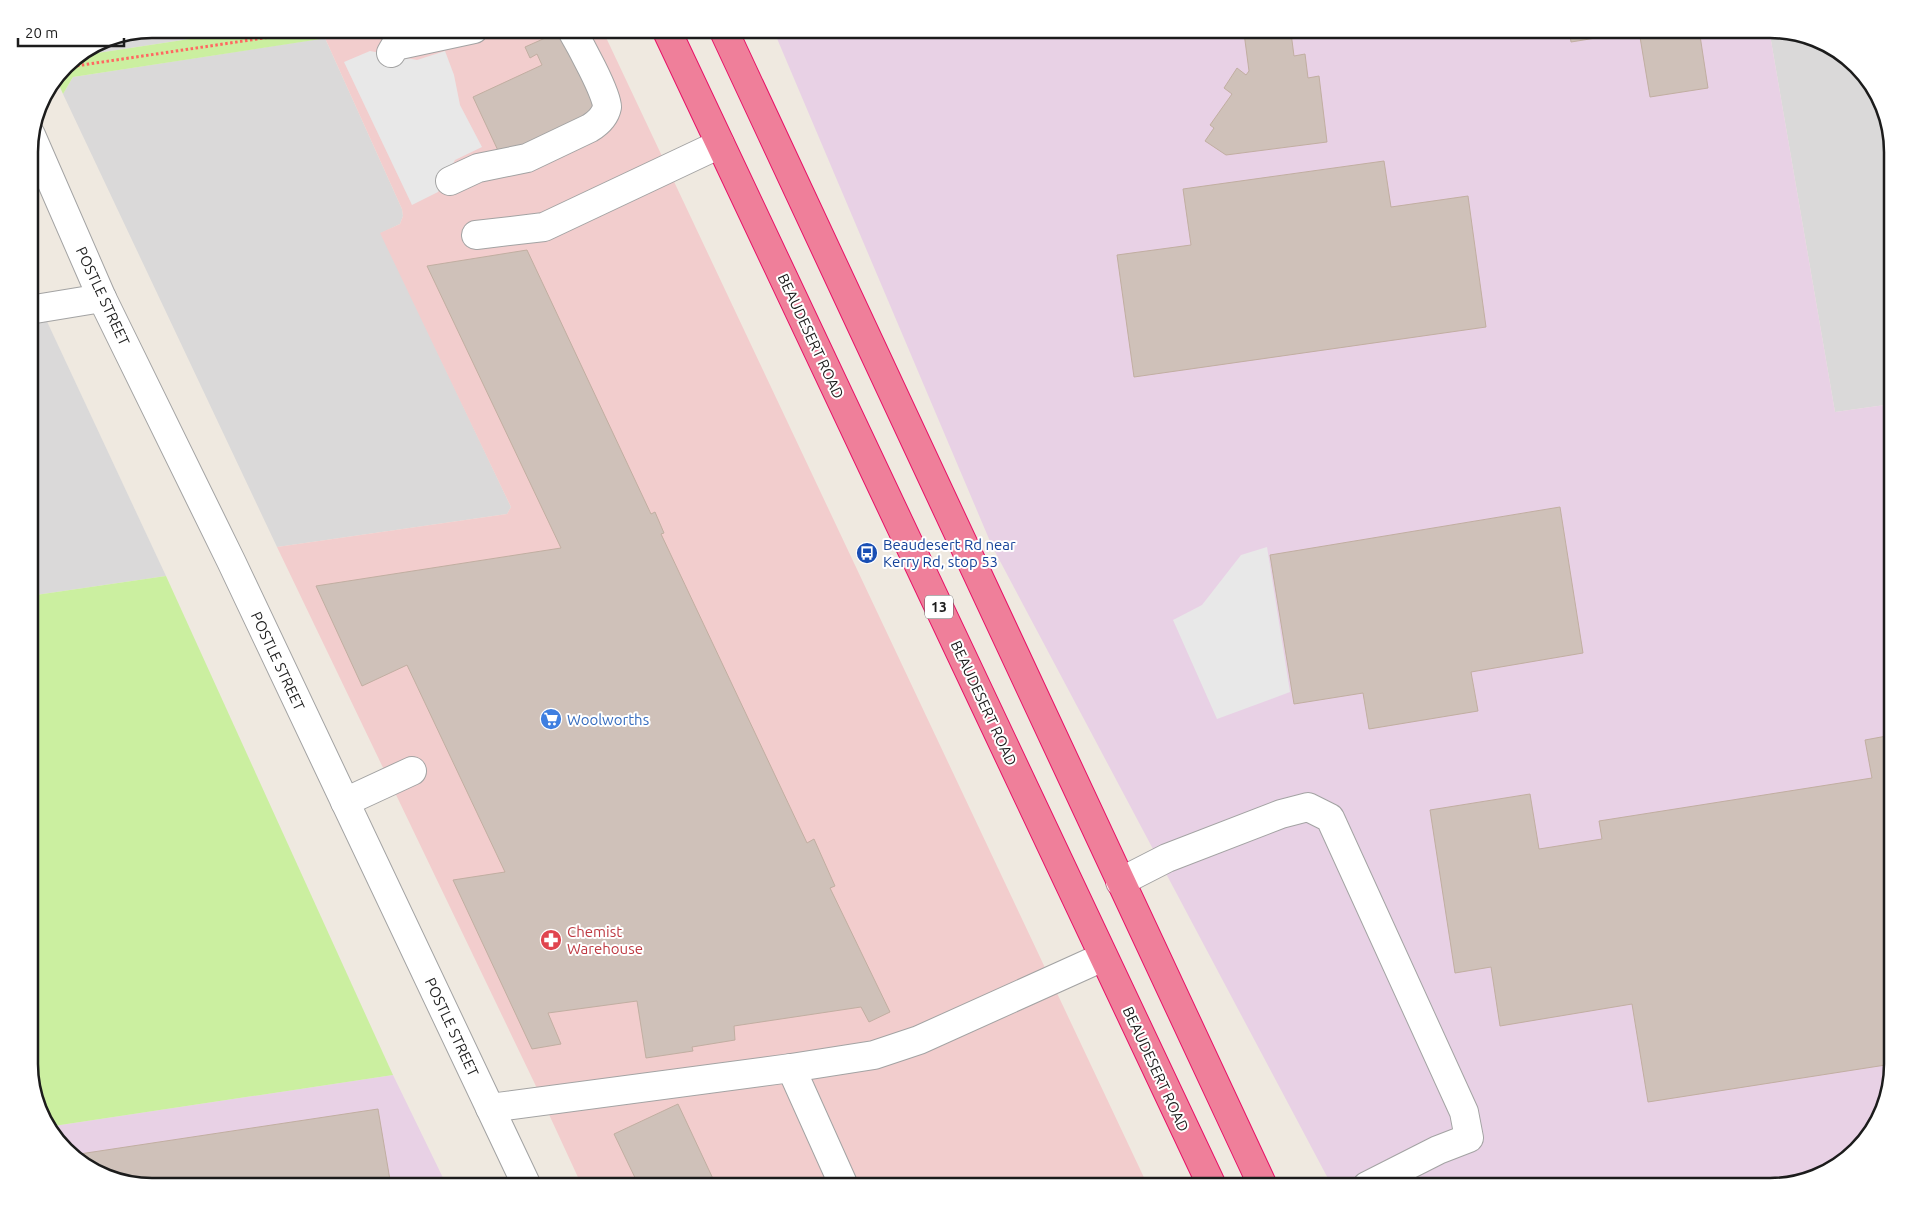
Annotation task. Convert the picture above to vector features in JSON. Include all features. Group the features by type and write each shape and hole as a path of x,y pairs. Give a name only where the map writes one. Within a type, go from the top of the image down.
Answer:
{"highway":[{"name":"BEAUDESERT ROAD","path":"670,38 1208,1178"},
{"path":"727,38 1259,1178"}],"street":[{"path":"391,53 395,46 432,38"},
{"path":"450,181 478,168 528,158 599,122 604,116 607,100 576,38"},
{"path":"476,235 544,226 720,144"},
{"name":"POSTLE STREET","path":"38,151 102,298 231,561 523,1178"},
{"path":"38,309 102,298"},
{"path":"346,802 412,772"},
{"path":"1120,882 1167,858 1281,814 1308,807 1330,818 1464,1112 1469,1138 1438,1150 1383,1178"},
{"path":"490,1108 791,1068 874,1055 919,1040 1103,957"},
{"path":"791,1068 840,1178"}],"path":[{"path":"77,66 264,38"}],"shaded area":[{"path":"137,38 196,38 93,54 108,46"},
{"path":"325,38 402,209 403,216 400,224 381,233 511,507 507,514 277,547 63,94 73,77"},
{"path":"325,38 606,38 1144,1178 578,1178 277,547 507,514 511,507 380,233 400,224 403,216 402,209"},
{"path":"777,38 1771,38 1835,412 1884,405 1884,1064 1880,1093 1872,1114 1864,1127 1845,1149 1833,1158 1813,1169 1784,1177 1328,1178 992,546"},
{"path":"1771,38 1784,38 1813,46 1845,66 1855,76 1872,101 1880,122 1883,137 1884,405 1835,412"},
{"path":"370,51 417,60 445,51 454,75 460,105 482,147 455,160 438,192 412,205 344,62"},
{"path":"38,302 166,576 38,595"},
{"path":"1267,547 1290,692 1217,719 1173,620 1202,605 1241,555"},
{"path":"393,1075 443,1178 137,1177 108,1169 88,1158 71,1144 56,1126"}],"green space":[{"path":"196,38 327,38 73,77 63,94 59,85 71,71 93,54"},
{"path":"166,576 393,1075 56,1126 49,1114 44,1100 38,1071 38,595"}],"building":[{"path":"545,38 566,39 595,105 592,114 501,157 473,97 542,65 537,54 530,58 525,47"},
{"path":"1245,38 1292,38 1294,56 1305,54 1308,78 1319,76 1327,142 1226,155 1205,141 1214,128 1210,125 1232,94 1224,88 1237,68 1246,75 1249,71"},
{"path":"1570,38 1596,38 1571,42"},
{"path":"1640,38 1700,38 1708,88 1650,97"},
{"path":"1384,161 1391,207 1468,196 1486,327 1134,377 1117,255 1191,245 1183,189"},
{"path":"527,250 651,514 655,512 664,533 661,534 807,843 814,839 835,886 830,888 890,1012 869,1022 861,1007 734,1026 735,1040 692,1047 693,1051 646,1058 637,1001 548,1013 561,1044 532,1049 453,880 505,872 407,665 362,686 316,586 561,548 427,266"},
{"path":"1560,507 1583,653 1471,672 1478,711 1369,729 1363,693 1294,704 1270,555"},
{"path":"1884,736 1884,1065 1648,1102 1632,1004 1500,1026 1491,967 1455,973 1430,810 1530,794 1539,849 1602,839 1599,821 1872,778 1865,740"},
{"path":"678,1104 713,1178 635,1178 614,1134"},
{"path":"378,1109 390,1178 137,1177 108,1169 82,1154"}],"place":[{"name":"Beaudesert Rd near Kerry Rd, stop 53","path":"867,553"},
{"name":"Woolworths","path":"551,719"},
{"name":"Chemist Warehouse","path":"551,940"}]}
